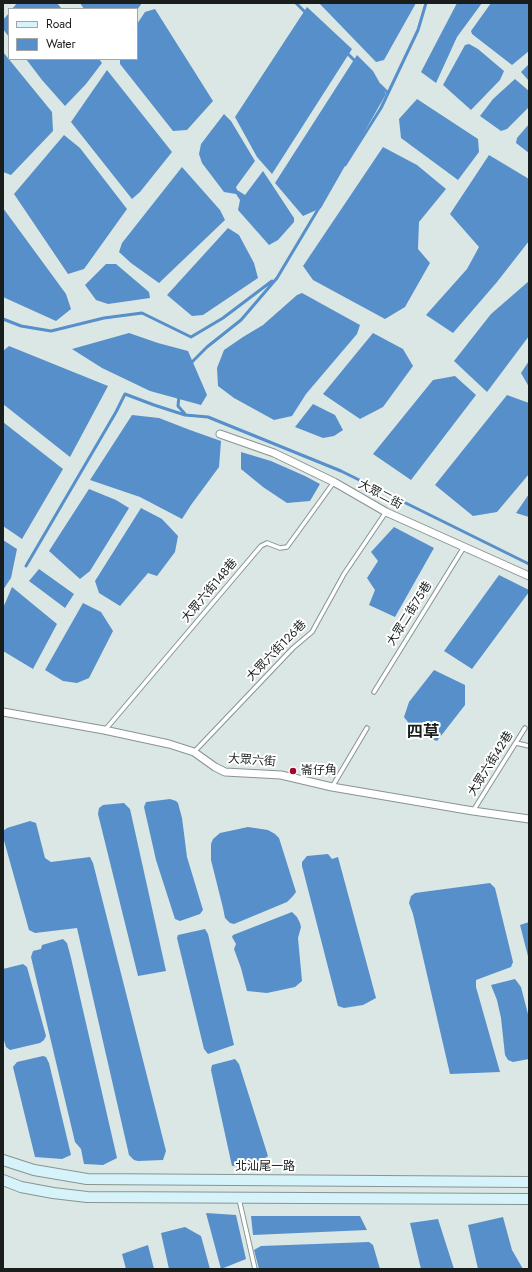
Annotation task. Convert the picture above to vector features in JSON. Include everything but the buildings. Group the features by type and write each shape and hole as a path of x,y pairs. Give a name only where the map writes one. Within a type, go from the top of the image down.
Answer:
{"street":[{"name":"大眾二街","path":"220,434 274,453 334,482 386,512 529,576"},
{"name":"大眾六街","path":"3,712 104,730 169,744 194,752 215,767 225,772 281,775 332,786 529,820"},
{"name":"北汕尾一路","path":"3,1160 34,1170 87,1179 529,1182"},
{"path":"142,1197 143,1179"},
{"path":"3,1180 21,1187 87,1197 529,1199"},
{"path":"313,1180 313,1198"},
{"path":"472,1182 472,1198"}],"lane":[{"name":"大眾六街148巷","path":"104,730 261,546 267,543 280,548 287,547 334,482"},
{"name":"大眾六街126巷","path":"194,752 293,648 312,632 344,574 386,512"},
{"name":"大眾二街75巷","path":"374,692 464,546"},
{"path":"332,786 367,728"},
{"name":"大眾六街42巷","path":"473,811 525,728"},
{"path":"516,743 529,746"},
{"path":"239,1198 255,1269"}],"water":[{"path":"17,3 57,3 61,8 13,8"},
{"path":"80,3 142,3 138,9 83,8"},
{"path":"319,3 416,3 384,60 376,62"},
{"path":"457,3 482,3 457,37 436,83 421,72"},
{"path":"491,3 529,3 529,51 512,65 472,34 471,31"},
{"path":"307,7 352,49 272,174 257,157 235,117"},
{"path":"155,9 213,101 187,130 173,131 120,64 120,60 138,60 138,22 145,12"},
{"path":"8,14 8,36 3,29 3,20"},
{"path":"469,44 478,49 504,71 500,80 471,110 443,85 465,45"},
{"path":"3,52 52,112 53,131 11,175 3,172"},
{"path":"357,55 373,71 386,94 321,208 303,216 275,183"},
{"path":"27,60 100,60 102,63 86,84 65,106"},
{"path":"529,64 529,81 521,72"},
{"path":"107,70 172,152 140,192 132,199 71,122"},
{"path":"515,79 529,91 529,107 507,129 501,131 480,116 493,99"},
{"path":"417,99 478,139 479,152 458,180 401,138 399,119"},
{"path":"224,114 231,121 255,161 236,187 237,190 245,195 263,171 294,218 294,222 278,240 269,245 238,210 240,200 236,194 224,192 202,163 199,154 201,144"},
{"path":"529,124 529,153 516,143 517,138"},
{"path":"64,135 80,148 127,209 84,269 68,274 14,194"},
{"path":"383,147 417,165 446,189 419,222 418,249 430,263 405,307 385,319 313,280 303,266"},
{"path":"489,155 529,179 529,241 497,282 453,333 426,315 467,269 479,247 450,214"},
{"path":"182,167 220,210 225,220 159,283 131,263 119,252 122,243"},
{"path":"3,208 66,294 71,309 56,321 3,297"},
{"path":"228,228 239,235 254,263 258,278 203,315 192,316 167,295"},
{"path":"106,264 116,264 149,292 150,298 108,304 96,300 85,285"},
{"path":"529,281 529,336 487,392 454,361 491,314"},
{"path":"302,293 360,325 357,334 306,394 292,416 274,420 234,398 218,386 217,368 224,350 263,325 297,295"},
{"path":"129,333 188,351 207,395 201,405 150,391 102,368 72,349"},
{"path":"373,333 403,349 413,366 383,407 360,419 323,394"},
{"path":"9,346 108,386 70,457 3,404 3,351"},
{"path":"529,361 529,387 521,373"},
{"path":"455,376 476,395 411,480 373,454 433,380"},
{"path":"507,395 529,403 529,474 497,512 473,516 435,485"},
{"path":"313,404 335,415 343,430 334,436 323,438 295,427"},
{"path":"132,415 159,418 221,441 219,467 182,519 140,497 90,480"},
{"path":"3,422 63,469 22,539 3,526"},
{"path":"241,452 271,461 320,484 310,501 287,503 263,487 241,469"},
{"path":"89,489 116,500 129,508 90,571 80,579 49,551"},
{"path":"529,494 529,517 516,513"},
{"path":"141,508 162,519 178,536 175,552 157,576 148,573 120,606 99,593 95,581"},
{"path":"394,527 434,548 395,617 369,605 375,590 367,578 378,561 371,552"},
{"path":"3,540 17,549 11,578 3,590"},
{"path":"39,569 74,594 65,608 29,581"},
{"path":"499,575 529,590 529,592 472,669 444,651"},
{"path":"12,587 57,624 33,669 3,651 3,608"},
{"path":"83,603 101,612 113,631 89,678 77,683 63,681 45,670"},
{"path":"434,670 465,685 465,705 437,741 417,734 404,717 409,702"},
{"path":"170,799 178,803 182,818 187,857 203,910 200,914 180,921 175,919 156,860 144,807 146,802"},
{"path":"124,803 130,809 166,971 138,976 98,814 99,808 103,805"},
{"path":"30,821 36,823 45,858 51,862 90,857 93,863 166,1151 163,1160 138,1161 134,1160 129,1155 77,928 35,933 29,930 3,837 3,831 7,828"},
{"path":"248,827 268,830 279,838 296,892 287,902 234,924 230,923 225,918 211,860 211,844 213,839 220,833"},
{"path":"328,854 332,859 338,857 376,998 363,1005 344,1008 338,1006 302,866 302,862 307,856"},
{"path":"490,883 495,888 513,962 511,967 476,980 476,987 500,1072 450,1074 413,914 409,903 411,896 415,893"},
{"path":"292,912 297,917 301,927 298,938 302,981 295,987 267,993 247,991 234,949 236,944 232,937 233,935"},
{"path":"529,922 529,960 520,925"},
{"path":"205,929 208,934 234,1045 208,1054 204,1049 177,938 178,935"},
{"path":"63,939 67,943 71,958 117,1158 103,1165 84,1164 81,1149 75,1142 31,957 33,951 41,949 42,945"},
{"path":"23,964 27,967 46,1036 40,1043 10,1050 6,1047 3,1037 3,969"},
{"path":"515,979 521,987 529,1018 529,1059 513,1062 508,1060 505,1055 501,1018 497,1000 491,985"},
{"path":"43,1056 46,1057 49,1063 71,1155 62,1159 35,1157 13,1067 17,1062"},
{"path":"235,1059 239,1064 268,1156 260,1162 261,1167 232,1166 211,1070 212,1065"},
{"path":"206,1213 236,1215 246,1259 221,1269"},
{"path":"251,1216 360,1216 367,1230 253,1235"},
{"path":"503,1217 512,1250 523,1269 478,1269 468,1225"},
{"path":"438,1219 454,1269 421,1269 410,1223"},
{"path":"185,1227 201,1236 210,1269 169,1269 161,1233"},
{"path":"369,1242 373,1245 380,1269 259,1269 254,1250 261,1246"},
{"path":"148,1245 154,1269 126,1269 122,1254"}],"waterway":[{"path":"296,3 306,13"},
{"path":"345,165 381,108 418,30 426,3"},
{"path":"346,52 356,62"},
{"path":"380,85 388,93"},
{"path":"190,364 207,347 241,320 277,278 320,206"},
{"path":"3,319 21,326 51,331 104,318 142,313 191,337 223,318 272,281"},
{"path":"26,566 125,394 185,415 208,417 341,471 529,564"},
{"path":"179,396 178,406 185,414"}],"place":[{"name":"崙仔角","path":"293,771"}],"district":[{"name":"四草","path":"423,733"}]}
